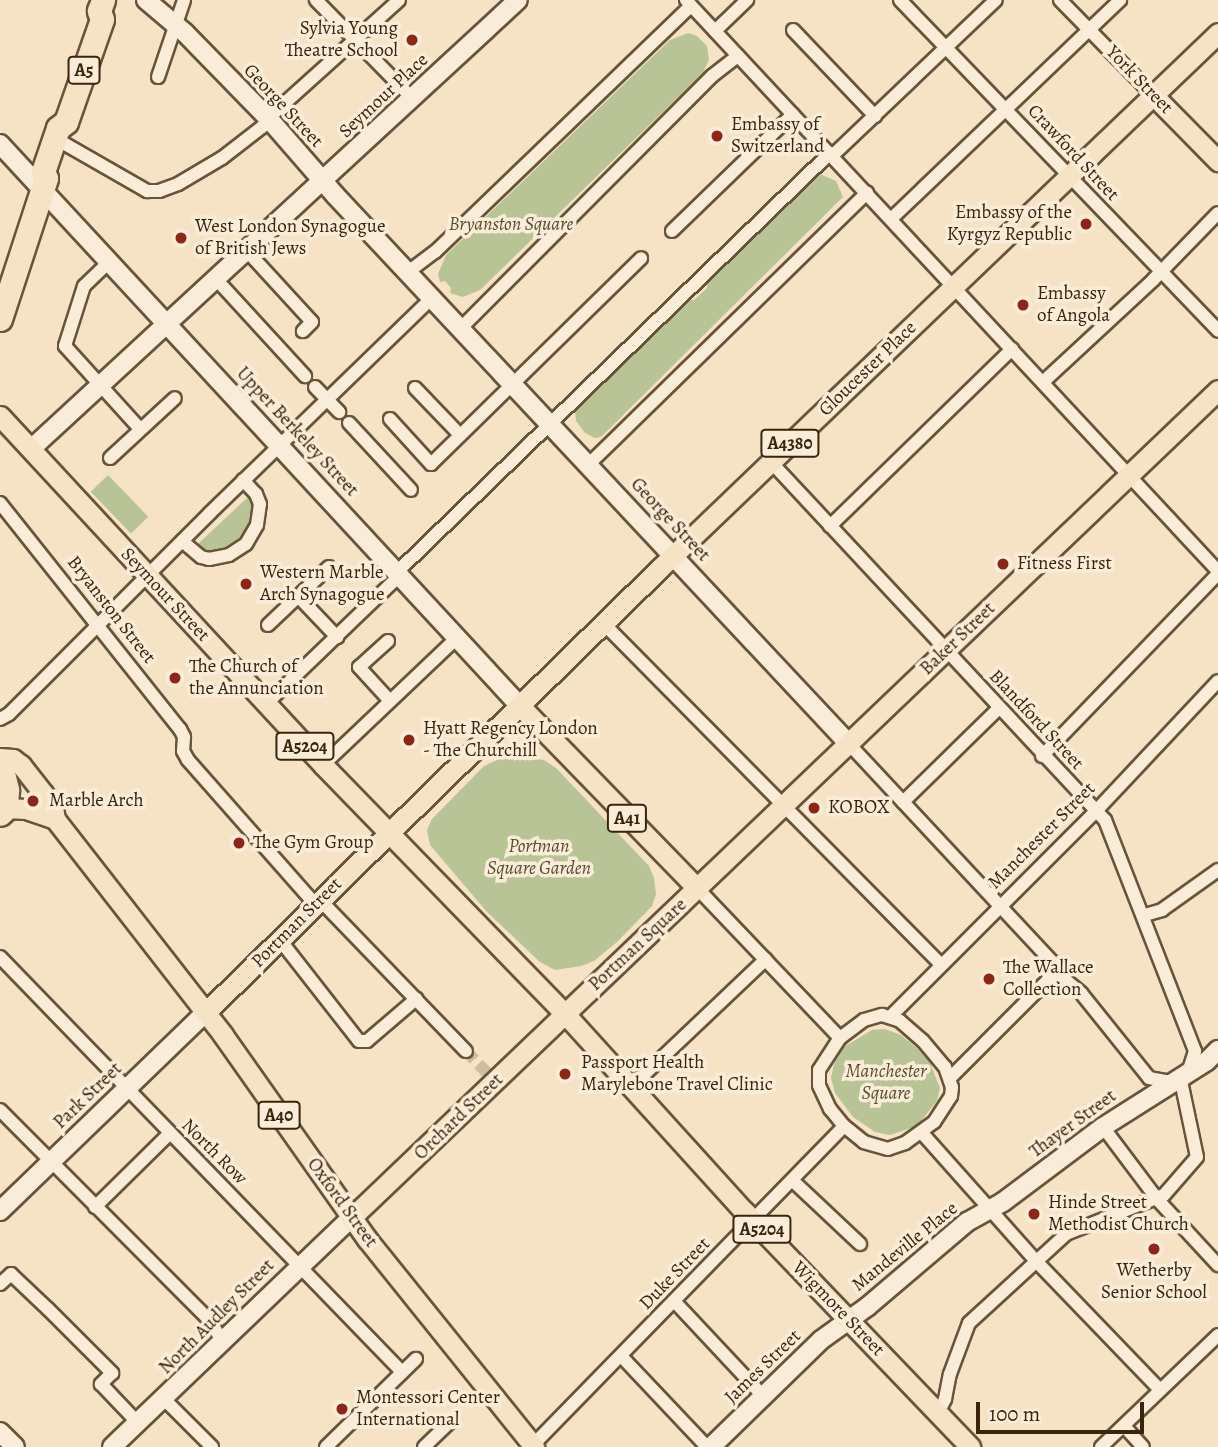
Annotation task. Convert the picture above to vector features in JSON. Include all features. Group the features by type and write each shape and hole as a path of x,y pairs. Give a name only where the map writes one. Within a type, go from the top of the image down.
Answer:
{"highway":[{"name":"A5","path":"0,318 44,183 43,172 58,128 65,133 103,9 111,15 117,0"},
{"name":"A40","path":"0,760 6,778 3,811"}],"main road":[{"name":"Gloucester Place","path":"519,705 1218,33"},
{"name":"York Street","path":"1153,95 1218,161"},
{"name":"Baker Street","path":"698,889 1218,390"},
{"name":"Seymour Street","path":"0,416 388,834"},
{"name":"A4380","path":"388,834 519,705"},
{"name":"Portman Square","path":"519,705 698,889 566,1015"},
{"name":"Oxford Street","path":"0,760 13,759 21,765 53,807 55,820 206,1012 351,1218 532,1446"},
{"name":"A40","path":"3,811 26,809 55,820"},
{"name":"Portman Street","path":"206,1012 388,834"},
{"name":"A5204","path":"388,834 566,1015"},
{"name":"Orchard Street","path":"351,1218 492,1078 566,1015"},
{"name":"Wigmore Street","path":"566,1015 754,1221 938,1413 962,1444"}],"street":[{"name":"George Street","path":"146,0 176,24 269,120 1000,905 1055,965 1056,972 1081,993 1149,1078"},
{"path":"158,77 184,0"},
{"path":"316,0 412,98"},
{"path":"65,133 153,192 178,184 222,158 269,120 400,0"},
{"name":"Seymour Place","path":"31,449 324,182 518,0"},
{"path":"715,31 747,0"},
{"name":"Crawford Street","path":"900,0 1218,331"},
{"path":"266,704 337,637 550,424 996,0"},
{"name":"York Street","path":"1060,0 1153,95"},
{"path":"891,219 1120,0"},
{"path":"408,272 435,252 688,3 1130,474 1218,573 1042,756"},
{"path":"793,30 875,116"},
{"path":"461,328 712,76 738,56"},
{"path":"672,231 793,114"},
{"name":"Upper Berkeley Street","path":"0,144 44,183 110,261 519,705"},
{"path":"588,465 867,193"},
{"path":"1043,382 1160,272 1218,213"},
{"path":"247,251 312,322 303,331"},
{"path":"390,419 431,464 641,258"},
{"path":"110,261 84,286 65,346 140,429"},
{"path":"216,279 305,376"},
{"path":"0,733 3,718 243,480 432,298"},
{"path":"830,526 1012,349"},
{"path":"315,387 339,412"},
{"path":"415,388 460,435"},
{"path":"110,458 175,398"},
{"path":"349,423 411,490"},
{"name":"Blandford Street","path":"771,462 1096,811 1111,831 1144,915 1208,1052"},
{"path":"182,541 201,557 209,559 229,555 246,544 257,525 260,504 256,494 243,480"},
{"name":"Bryanston Street","path":"0,503 99,623 183,733 183,751 188,760 318,902 466,1051"},
{"path":"268,625 329,567"},
{"path":"298,596 337,637"},
{"path":"603,623 942,965"},
{"path":"323,765 457,638"},
{"path":"388,641 359,667 390,701"},
{"name":"Manchester Street","path":"891,1016 1096,811 1218,681"},
{"path":"902,802 999,708"},
{"path":"1144,915 1162,911 1218,870"},
{"path":"698,889 840,1038"},
{"path":"280,940 359,1041 367,1041 416,999"},
{"name":"North Row","path":"0,957 402,1372"},
{"path":"630,1088 766,959"},
{"path":"951,1077 1056,972"},
{"name":"Park Street","path":"0,1211 56,1167 125,1089 206,1012"},
{"path":"891,1016 923,1041 951,1077 951,1096 943,1110 922,1133 888,1149 864,1142 830,1110 819,1085 819,1070 840,1038 864,1020 891,1016"},
{"name":"Thayer Street","path":"991,1207 1003,1202 1103,1127 1207,1061 1208,1052"},
{"path":"938,1413 969,1323 1035,1260 1078,1227 1157,1199 1172,1188 1198,1154 1180,1076 1149,1078 1145,1099"},
{"path":"0,1110 211,1322 222,1341"},
{"name":"Duke Street","path":"532,1446 622,1357 844,1126"},
{"path":"1103,1127 1157,1199 1218,1265"},
{"path":"922,1133 991,1207 1035,1260 1160,1390"},
{"path":"94,1207 169,1134"},
{"path":"793,1181 860,1244"},
{"name":"Mandeville Place","path":"848,1320 967,1222 991,1207"},
{"name":"North Audley Street","path":"112,1447 351,1218"},
{"path":"0,1284 11,1274 112,1373 101,1384 138,1423"},
{"path":"675,1302 763,1396"},
{"name":"James Street","path":"709,1447 821,1340 848,1320"},
{"path":"1101,1447 1216,1341"},
{"path":"622,1357 668,1411 709,1447"},
{"path":"326,1447 416,1359"},
{"path":"164,1399 212,1447"},
{"path":"424,1447 450,1422"},
{"path":"1124,1426 1143,1447"},
{"path":"0,1432 15,1447"}],"green space":[{"name":"Bryanston Square","path":"688,33 697,36 707,46 709,60 703,73 480,290 463,297 450,293 451,288 445,281 440,282 438,274 446,255 670,40"},
{"path":"820,174 836,181 843,197 601,437 595,438 585,433 576,421 575,409 689,300 694,300 707,288 707,283"},
{"path":"108,475 148,517 131,533 91,492"},
{"path":"249,496 253,500 253,516 245,534 219,551 197,549 199,543"},
{"name":"Portman Square Garden","path":"508,755 544,760 556,768 649,866 654,878 656,894 652,906 617,942 594,961 581,966 555,970 540,962 487,912 430,845 427,830 432,819 484,766"},
{"name":"Manchester Square","path":"885,1029 901,1035 918,1049 930,1063 940,1088 937,1101 917,1126 890,1135 875,1132 853,1117 835,1093 831,1078 834,1064 844,1047 872,1030"}],"tunnel":[{"path":"466,1051 487,1073"}],"place":[{"name":"Sylvia Young Theatre School","path":"412,40"},
{"name":"Embassy of Switzerland","path":"717,136"},
{"name":"Embassy of the Kyrgyz Republic","path":"1086,224"},
{"name":"West London Synagogue of British Jews","path":"181,238"},
{"name":"Embassy of Angola","path":"1023,305"},
{"name":"Fitness First","path":"1003,564"},
{"name":"Western Marble Arch Synagogue","path":"246,584"},
{"name":"The Church of the Annunciation","path":"175,678"},
{"name":"Hyatt Regency London - The Churchill","path":"409,740"},
{"name":"Marble Arch","path":"33,801"},
{"name":"KOBOX","path":"814,808"},
{"name":"The Gym Group","path":"239,843"},
{"name":"The Wallace Collection","path":"989,979"},
{"name":"Passport Health Marylebone Travel Clinic","path":"565,1074"},
{"name":"Hinde Street Methodist Church","path":"1034,1214"},
{"name":"Wetherby Senior School","path":"1154,1249"},
{"name":"Montessori Center International","path":"342,1409"}]}
